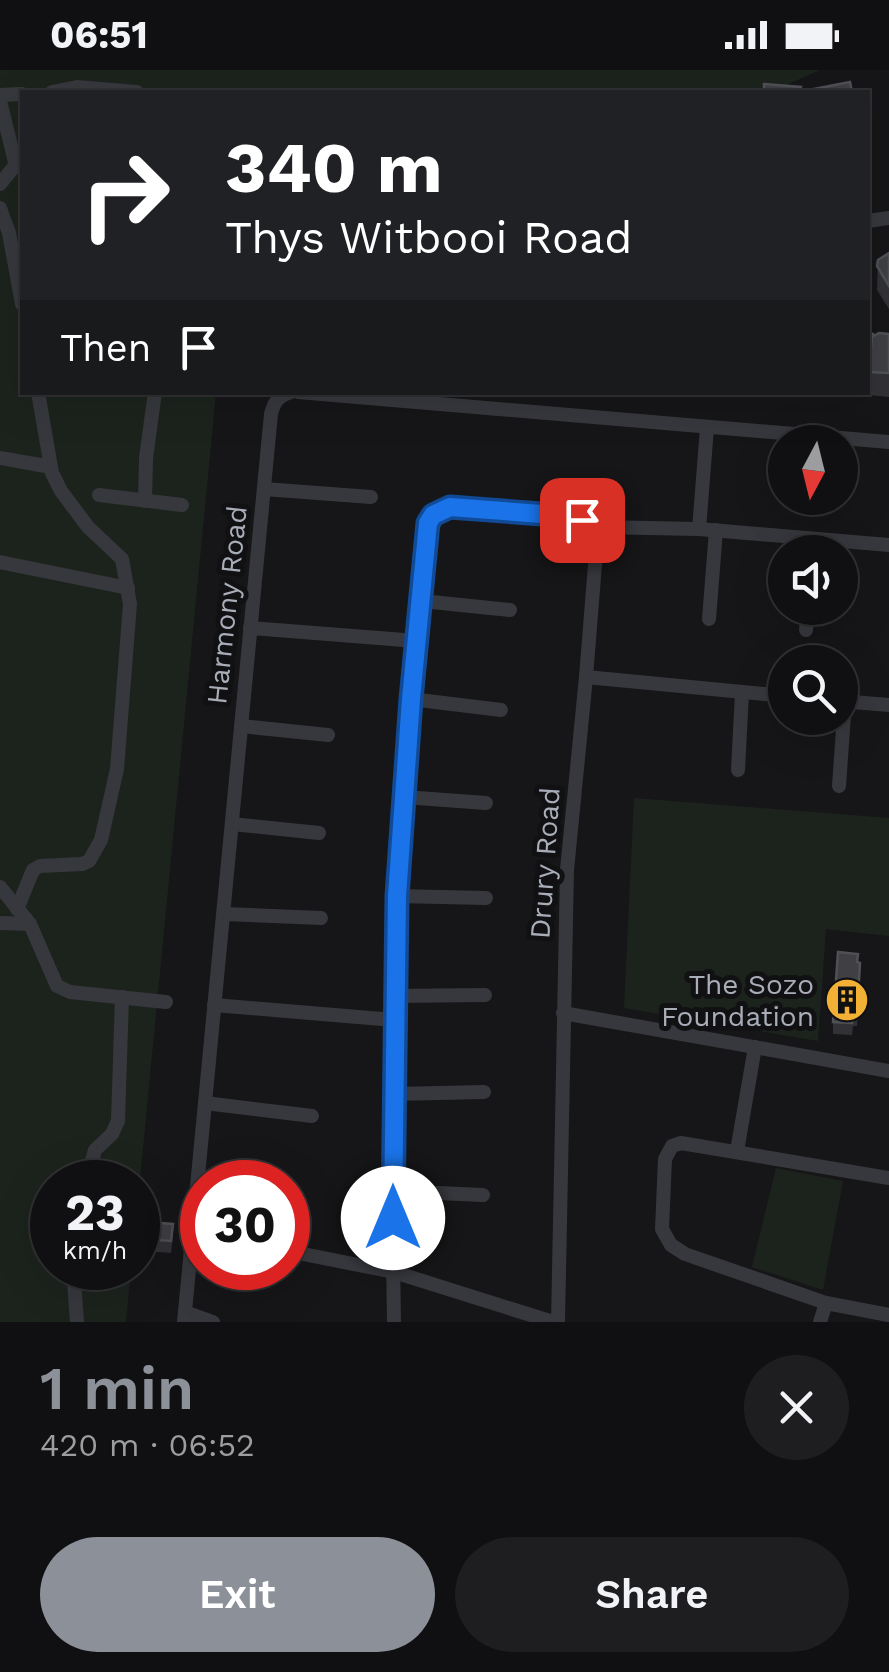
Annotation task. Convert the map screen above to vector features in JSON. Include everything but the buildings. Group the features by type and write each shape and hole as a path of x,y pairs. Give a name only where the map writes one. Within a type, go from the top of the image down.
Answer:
{"street":[{"path":"72,90 113,90"},
{"path":"0,98 15,162 0,184"},
{"path":"0,208 10,232 20,290"},
{"path":"17,908 33,870 89,861 101,840 117,769 130,604 122,559 88,527 61,491 51,467 39,395"},
{"path":"145,500 155,395"},
{"name":"Harmony Road","path":"202,1160 273,404 284,395"},
{"path":"332,395 889,442"},
{"path":"699,528 706,428"},
{"path":"0,458 51,467"},
{"name":"Harmony Road","path":"264,489 371,498"},
{"path":"100,495 182,505"},
{"path":"394,1322 397,896 426,533 433,515 450,507 555,515 598,527 699,528 768,539"},
{"name":"Drury Road","path":"556,1322 566,870 598,527"},
{"path":"708,619 716,530"},
{"path":"858,545 889,544"},
{"path":"0,562 128,588"},
{"path":"422,601 510,610"},
{"path":"806,625 806,630"},
{"path":"250,628 416,641"},
{"path":"586,677 768,695"},
{"path":"738,770 742,693"},
{"path":"411,699 501,710"},
{"path":"858,702 889,705"},
{"name":"Harmony Road","path":"241,726 328,736"},
{"path":"839,786 841,735"},
{"path":"404,797 486,803"},
{"path":"232,824 318,833"},
{"path":"0,887 30,924 57,986 70,992 166,1002"},
{"path":"397,896 486,898"},
{"path":"224,914 321,918"},
{"path":"0,924 30,924"},
{"path":"394,996 484,996"},
{"path":"92,1160 95,1150 112,1134 118,1121 122,997"},
{"path":"214,1005 394,1020"},
{"path":"563,1013 889,1071"},
{"path":"737,1151 754,1047"},
{"path":"394,1094 484,1092"},
{"path":"205,1103 312,1116"},
{"path":"889,1178 681,1142 667,1152 662,1229 671,1246 686,1254 826,1303 889,1315"},
{"path":"392,1190 483,1194"},
{"path":"310,1255 394,1272 556,1322"},
{"path":"74,1290 76,1322"},
{"name":"Harmony Road","path":"184,1317 189,1290"},
{"path":"820,1322 826,1303"},
{"path":"184,1317 213,1322"}],"shaded area":[{"path":"0,70 820,70 775,90 20,90 20,395 216,395 142,1160 30,1160 30,1290 129,1290 126,1322 0,1322"},
{"path":"634,798 889,818 889,936 826,929 818,1041 624,1008"},
{"path":"776,1168 843,1181 823,1290 752,1267"}],"place":[{"name":"The Sozo Foundation","path":"847,1000"}],"route":[{"path":"393,1218 397,896 428,523 433,515 450,507 582,520"}]}
